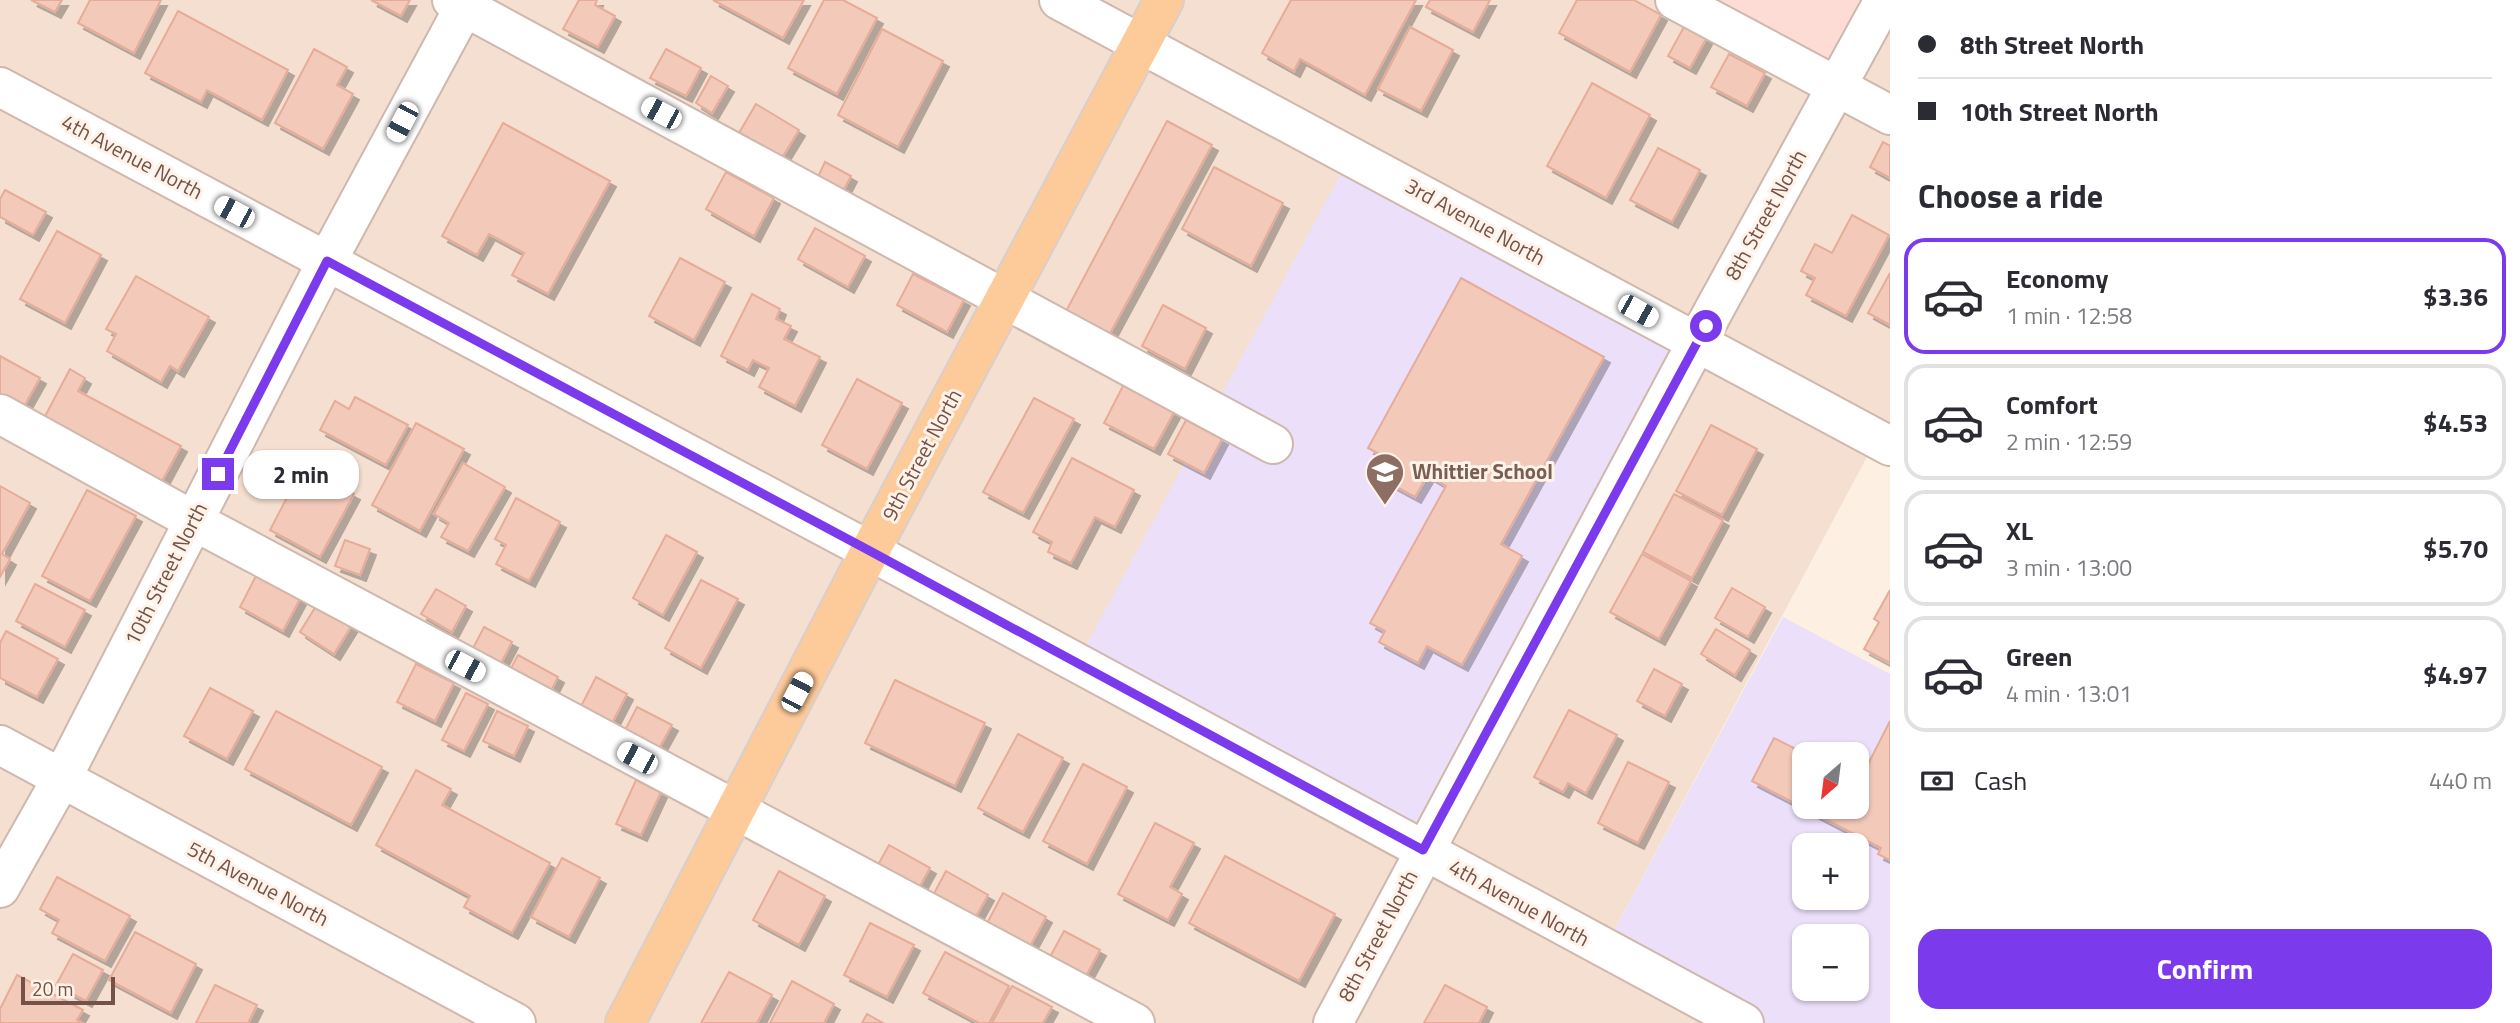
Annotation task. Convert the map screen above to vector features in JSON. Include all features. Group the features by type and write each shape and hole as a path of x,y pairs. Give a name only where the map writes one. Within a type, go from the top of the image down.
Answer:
{"main road":[{"name":"9th Street North","path":"625,1023 870,551 1164,0"}],"street":[{"name":"3rd Avenue North","path":"1059,0 1890,446"},
{"path":"1675,0 1890,115"},
{"name":"8th Street North","path":"1333,1023 1697,341 1884,0"},
{"path":"461,2 1273,444"},
{"name":"10th Street North","path":"0,888 62,778 461,2"},
{"name":"4th Avenue North","path":"0,87 870,551 1744,1023"},
{"path":"0,414 194,521 1135,1023"},
{"name":"5th Avenue North","path":"0,745 516,1023"}],"shaded area":[{"path":"0,0 1890,0 1890,446 1876,440 1604,949 1744,1023 0,1023"},
{"path":"1675,0 1884,0 1837,86"},
{"name":"Whittier School","path":"1351,155 1697,341 1423,851 1076,664"},
{"path":"1783,617 1890,674 1890,1023 1744,1023 1604,949"}],"building":[{"path":"31,0 62,0 55,12"},
{"path":"90,0 161,0 134,53 78,23"},
{"path":"371,0 410,0 401,16"},
{"path":"579,0 597,0 595,5 615,16 598,47 563,29"},
{"path":"713,0 804,0 783,38"},
{"path":"824,0 843,0 877,18 837,94 788,68"},
{"path":"1291,0 1416,0 1365,95 1300,59 1294,71 1262,53"},
{"path":"1430,0 1490,0 1473,32 1426,7"},
{"path":"1577,0 1634,0 1661,15 1630,72 1559,33"},
{"path":"178,11 288,70 262,120 207,90 201,102 145,73"},
{"path":"1685,25 1707,37 1690,68 1668,56"},
{"path":"1410,27 1453,50 1421,111 1378,89"},
{"path":"882,29 943,61 898,147 838,115"},
{"path":"314,49 347,67 337,85 353,94 323,149 275,123"},
{"path":"666,49 701,68 686,96 650,78"},
{"path":"1729,54 1765,73 1747,106 1711,87"},
{"path":"711,76 728,86 712,113 696,103"},
{"path":"1592,83 1650,115 1606,198 1547,166"},
{"path":"756,104 799,130 782,158 739,133"},
{"path":"1167,121 1212,145 1107,339 1064,315"},
{"path":"503,123 610,181 548,294 512,275 524,253 489,234 477,255 442,236"},
{"path":"1883,142 1890,146 1890,178 1870,167"},
{"path":"1658,148 1700,170 1672,222 1630,200"},
{"path":"825,162 851,176 841,195 816,181"},
{"path":"1214,167 1283,203 1251,266 1182,229"},
{"path":"726,172 774,198 754,236 706,209"},
{"path":"5,190 46,212 33,235 0,217 0,199"},
{"path":"1852,215 1889,235 1846,316 1806,295 1815,278 1801,271 1815,244 1832,253"},
{"path":"815,228 865,256 848,287 798,259"},
{"path":"57,231 101,255 65,323 20,299"},
{"path":"680,258 725,282 694,340 649,316"},
{"path":"1890,273 1890,325 1868,313"},
{"path":"913,274 964,300 947,332 897,305"},
{"path":"136,276 209,317 178,371 170,366 161,382 107,351 116,334 106,329"},
{"path":"1461,278 1604,357 1501,544 1522,556 1462,665 1427,646 1418,663 1379,642 1385,631 1370,623 1446,486 1428,475 1415,497 1382,479 1392,461 1368,448"},
{"path":"752,294 780,309 776,319 791,326 784,339 820,357 795,406 759,387 769,368 753,360 748,370 721,356"},
{"path":"1163,305 1206,328 1185,369 1142,346"},
{"path":"0,356 40,378 22,410 0,398"},
{"path":"70,369 85,378 78,391 181,446 161,483 43,420"},
{"path":"1127,378 1178,405 1154,449 1104,423"},
{"path":"857,379 902,403 867,469 822,445"},
{"path":"355,397 408,425 386,465 320,430 335,401 349,409"},
{"path":"1034,398 1074,419 1023,513 983,492"},
{"path":"1186,420 1222,439 1204,473 1168,454"},
{"path":"416,423 464,449 420,531 372,505"},
{"path":"1711,425 1757,449 1722,515 1676,491"},
{"path":"1072,458 1134,490 1115,527 1095,517 1071,563 1048,552 1052,542 1033,532"},
{"path":"463,463 505,487 468,551 441,537 449,523 434,514"},
{"path":"303,467 354,494 320,557 270,530"},
{"path":"0,486 30,503 2,554 10,559 0,577"},
{"path":"87,490 136,516 90,601 42,576"},
{"path":"1674,494 1723,520 1692,578 1643,552"},
{"path":"516,498 560,522 529,581 496,564 506,545 495,539"},
{"path":"666,535 697,552 663,615 633,598"},
{"path":"345,540 370,549 360,575 335,566"},
{"path":"1642,554 1691,581 1659,639 1610,612"},
{"path":"257,574 301,597 283,631 240,607"},
{"path":"701,580 738,599 701,668 665,648"},
{"path":"35,584 85,610 65,647 16,621"},
{"path":"1732,588 1765,607 1748,637 1715,618"},
{"path":"436,589 466,606 452,632 421,614"},
{"path":"1890,590 1890,663 1864,649 1879,622 1874,619"},
{"path":"318,603 352,625 334,654 300,632"},
{"path":"484,627 512,642 499,667 471,652"},
{"path":"1716,629 1750,650 1735,675 1701,654"},
{"path":"6,631 58,659 37,697 0,678 0,643"},
{"path":"518,655 558,677 550,693 509,672"},
{"path":"416,664 454,683 435,721 397,702"},
{"path":"1654,669 1682,684 1665,716 1637,701"},
{"path":"596,677 627,694 610,727 579,710"},
{"path":"895,680 985,723 955,786 865,743"},
{"path":"210,688 253,711 227,759 184,736"},
{"path":"466,693 488,704 464,751 442,740"},
{"path":"637,707 672,725 656,754 622,736"},
{"path":"1569,710 1617,735 1586,793 1568,783 1563,792 1534,777"},
{"path":"276,711 382,767 351,825 245,769"},
{"path":"497,711 528,726 514,756 483,741"},
{"path":"1890,721 1890,860 1878,854 1881,848 1869,842 1869,833 1852,833 1825,819 1869,819 1869,762"},
{"path":"1018,734 1063,758 1023,832 978,808"},
{"path":"1774,738 1792,747 1792,802 1752,781"},
{"path":"1628,762 1669,782 1638,843 1598,823"},
{"path":"1083,764 1127,787 1087,864 1043,841"},
{"path":"416,770 451,789 442,805 550,863 512,933 464,907 470,896 376,845"},
{"path":"636,780 661,792 641,835 616,824"},
{"path":"1155,823 1194,843 1170,887 1182,894 1168,920 1118,894"},
{"path":"889,845 930,868 915,895 874,872"},
{"path":"1225,856 1335,914 1299,981 1189,923"},
{"path":"562,858 600,878 569,937 531,917"},
{"path":"779,871 825,896 799,945 753,920"},
{"path":"946,871 988,895 972,924 930,901"},
{"path":"57,877 130,916 105,961 52,933 59,920 40,909"},
{"path":"1003,893 1046,917 1028,950 985,927"},
{"path":"870,923 914,945 887,997 844,975"},
{"path":"1064,931 1100,950 1081,985 1045,966"},
{"path":"135,932 196,964 171,1013 109,980"},
{"path":"945,952 1009,986 989,1023 979,1023 923,993"},
{"path":"73,954 103,970 86,1001 56,985"},
{"path":"729,972 772,995 757,1023 701,1023"},
{"path":"17,975 83,1010 77,1020 82,1023 0,1023 0,1009"},
{"path":"792,981 834,1004 824,1023 770,1023"},
{"path":"215,985 257,1005 248,1023 196,1023"},
{"path":"1445,985 1487,1007 1479,1023 1424,1023"},
{"path":"1012,986 1052,1007 1043,1023 992,1023"},
{"path":"867,1014 883,1023 862,1023"}],"place":[{"name":"Whittier School","path":"1385,506"}],"route":[{"path":"218,474 327,261 1423,850 1706,326"}]}
